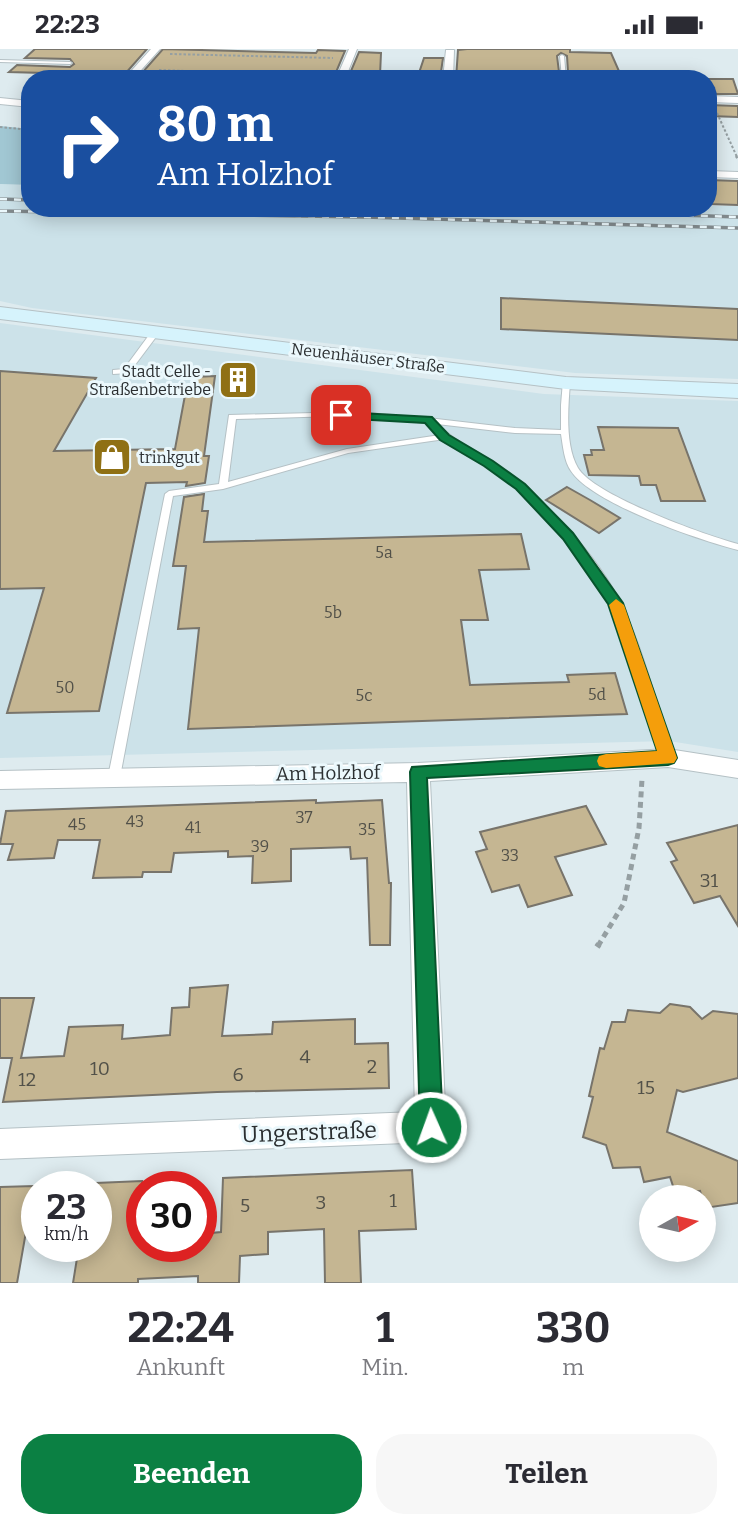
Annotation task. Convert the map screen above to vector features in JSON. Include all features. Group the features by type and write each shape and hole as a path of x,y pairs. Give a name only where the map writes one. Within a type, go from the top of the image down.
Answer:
{"street":[{"path":"344,70 353,49"},
{"path":"449,70 450,50"},
{"path":"137,69 154,51"},
{"path":"717,99 738,100"},
{"path":"0,101 21,103"},
{"path":"717,174 738,175"},
{"name":"Neuenhäuser Straße","path":"0,313 566,383 738,391"},
{"name":"Am Holzhof","path":"0,780 418,772 668,758 738,769"},
{"name":"Ungerstraße","path":"0,1144 431,1127 418,772"}],"lane":[{"path":"562,56 563,70"},
{"path":"0,61 70,63"},
{"path":"116,372 126,371 155,333"},
{"path":"566,383 563,432 575,472 614,501 738,547"},
{"path":"223,486 232,418 369,415 428,420 518,433 563,432"},
{"path":"428,420 445,437 489,463 521,487 568,536 599,576 616,603 668,758"},
{"path":"114,777 169,494 223,486 347,451 445,437"}],"path":[{"path":"154,51 349,59"},
{"path":"137,69 160,70"},
{"path":"717,114 738,160"},
{"path":"0,127 21,129"},
{"path":"597,947 624,903 639,828 643,759"}],"shaded area":[{"path":"0,126 21,128 21,185 0,184"},
{"path":"0,184 21,185 21,217 717,217 717,206 738,206 738,379 575,373 32,308 0,301"},
{"path":"0,323 544,394 738,401 738,752 669,741 0,758"}],"building":[{"path":"35,49 147,49 129,70 9,72 17,65 70,67 74,64 70,59 25,58"},
{"path":"163,49 316,53 318,50 345,51 337,70 145,70"},
{"path":"570,49 570,52 611,53 618,70 568,70 567,56 561,53 557,56 559,70 457,70 458,50"},
{"path":"359,52 381,53 380,70 351,70"},
{"path":"424,58 443,58 441,70 420,70"},
{"path":"717,79 733,79 738,94 717,94"},
{"path":"717,105 738,106 738,117 717,116"},
{"path":"717,180 738,181 738,205 717,204"},
{"path":"501,298 738,309 738,340 501,329"},
{"path":"0,371 96,378 54,451 175,449 186,390 193,389 195,377 215,376 204,456 209,456 205,483 186,486 187,482 146,483 99,711 7,713 44,588 0,589"},
{"path":"598,427 678,428 705,501 661,501 656,485 641,485 639,476 589,475 584,455 592,455 591,450 604,450"},
{"path":"567,487 620,518 599,533 546,500"},
{"path":"204,494 202,511 208,511 204,542 521,534 529,569 479,570 488,620 461,620 470,685 569,682 567,675 615,673 627,714 188,729 199,628 178,629 186,566 173,566 184,497"},
{"path":"316,800 316,803 382,800 391,883 390,945 370,945 367,858 351,859 350,847 291,849 291,881 252,883 253,856 228,857 228,851 174,853 171,872 143,872 142,877 93,878 100,840 58,840 54,858 8,860 13,844 0,844 6,811"},
{"path":"586,806 606,844 555,857 572,895 528,907 519,885 492,892 476,852 487,849 480,832"},
{"path":"738,825 738,926 720,896 694,903 671,862 677,860 667,843"},
{"path":"228,985 222,1036 272,1034 273,1022 355,1019 355,1044 388,1043 389,1088 217,1092 3,1102 12,1058 0,1058 0,998 34,998 21,1058 64,1056 69,1027 123,1025 122,1039 170,1035 172,1008 189,1007 190,988"},
{"path":"670,1004 690,1007 702,1019 713,1011 738,1014 738,1078 683,1092 677,1090 667,1132 738,1161 738,1203 716,1206 716,1185 673,1185 670,1177 644,1182 640,1167 613,1168 606,1145 583,1137 593,1097 589,1096 600,1048 604,1049 612,1022 625,1022 628,1010 660,1013"},
{"path":"412,1170 416,1229 359,1231 361,1283 325,1283 324,1229 268,1232 268,1254 240,1256 239,1283 198,1283 198,1276 138,1279 138,1283 73,1283 76,1262 112,1262 112,1182 126,1182 126,1262 217,1262 217,1232 221,1232 223,1178"},
{"path":"21,1186 21,1260 17,1283 0,1283 0,1187"}],"railway":[{"path":"0,199 21,200"},
{"path":"0,211 21,211"},
{"path":"717,216 738,217"},
{"path":"365,217 738,228"}],"slow traffic":[{"path":"606,761 668,758 616,605"}],"place":[{"name":"Stadt Celle - Straßenbetriebe","path":"238,380"},
{"name":"trinkgut","path":"112,457"}],"route":[{"path":"341,415 428,420 445,437 489,463 521,487 568,536 616,603 668,758 418,772 431,1127"}]}
